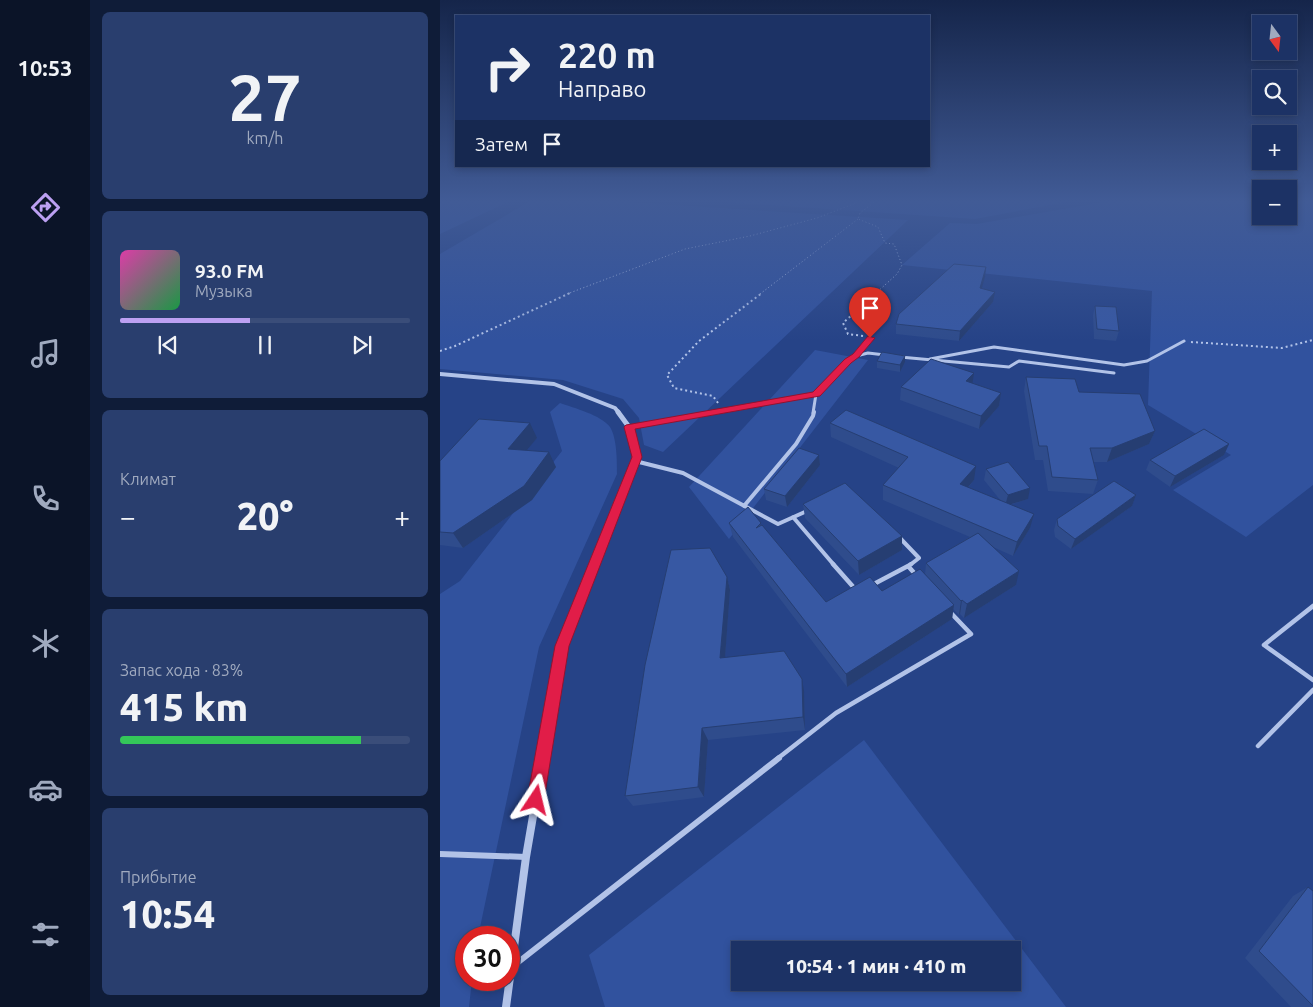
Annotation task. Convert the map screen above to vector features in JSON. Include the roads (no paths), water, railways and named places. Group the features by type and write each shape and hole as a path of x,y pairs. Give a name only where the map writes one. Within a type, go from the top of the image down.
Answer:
{"street":[{"path":"440,374 554,384 615,408 629,427 637,457 562,646 516,926"},
{"path":"506,1007 508,991"}],"lane":[{"path":"856,356 870,338"},
{"path":"926,360 994,347 1124,365 1147,361 1184,342"},
{"path":"629,427 816,394 848,361 856,356 868,353 887,355"},
{"path":"897,356 1008,367 1020,361 1114,373"},
{"path":"744,506 796,444 813,416 816,394"},
{"path":"635,461 683,473 778,524 810,509"},
{"path":"793,517 858,593"},
{"path":"866,588 908,566 919,558 892,530"},
{"path":"908,566 920,580"},
{"path":"1313,606 1264,645 1313,680"},
{"path":"520,960 836,712 971,634 946,607"},
{"path":"1258,746 1313,690"},
{"path":"440,854 526,857"}]}
